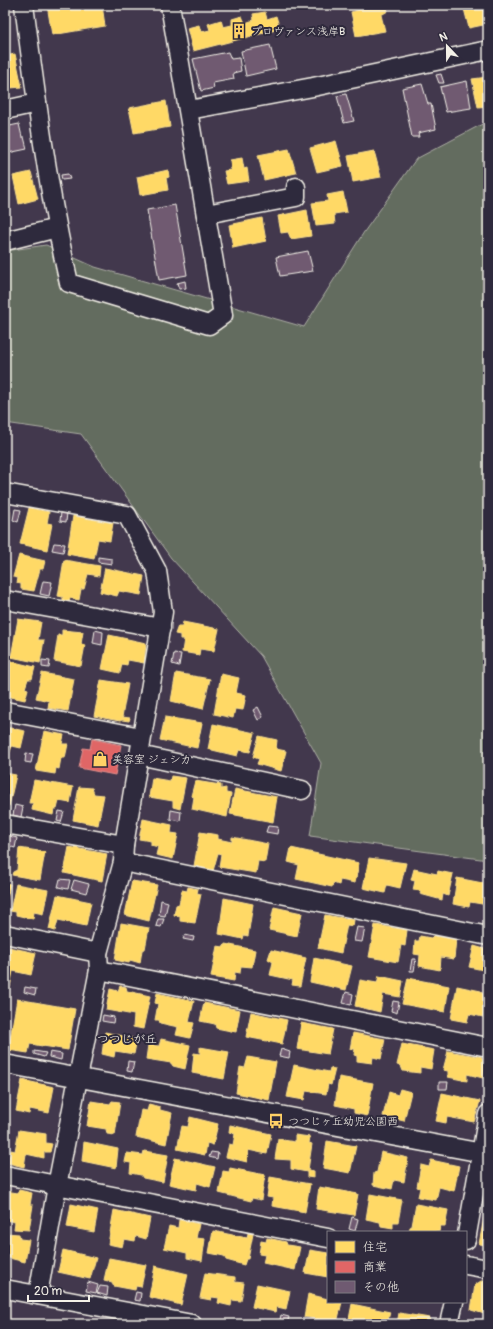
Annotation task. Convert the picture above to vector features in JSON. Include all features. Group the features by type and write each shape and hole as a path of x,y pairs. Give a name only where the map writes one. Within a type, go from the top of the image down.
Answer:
{"street":[{"path":"24,5 37,104 57,228 69,282 209,324 223,314 170,5"},
{"path":"189,110 313,87 488,50"},
{"path":"5,110 37,104"},
{"path":"206,214 296,197 296,188"},
{"path":"5,241 57,228"},
{"path":"5,492 127,516 157,571 163,612 141,737 123,854 98,961 38,1295"},
{"path":"5,600 161,628"},
{"path":"5,711 141,737"},
{"path":"139,755 302,790"},
{"path":"5,824 123,854 488,936"},
{"path":"5,934 98,961 488,1047"},
{"path":"5,1064 484,1153"},
{"path":"467,1235 484,1153 488,1114"},
{"path":"5,1175 327,1238"},
{"path":"467,1265 488,1269"},
{"path":"5,1289 192,1324"},
{"path":"449,1324 454,1303"}],"green space":[{"path":"488,121 488,860 310,836 321,763 261,656 171,558 81,434 5,423 5,251 46,245 95,267 304,327 364,232 416,159"}],"building: 住宅":[{"path":"47,5 102,5 105,26 52,35"},
{"path":"357,5 386,5 388,11 381,15 385,31 356,36 351,12 358,10"},
{"path":"463,5 488,5 488,24 469,28"},
{"name":"プロヴァンス浅岸B","path":"265,12 267,19 276,16 280,29 193,51 187,28 199,25 201,32 210,30 208,24 221,20 223,27 232,25 232,19 242,16 245,23 254,20 253,14"},
{"path":"15,54 22,87 10,88 8,84 5,84 5,56"},
{"path":"488,77 488,106 478,107 472,79"},
{"path":"166,101 170,127 134,133 129,108"},
{"path":"336,141 343,166 317,172 310,148"},
{"path":"289,149 296,173 264,180 258,155"},
{"path":"374,151 381,177 353,182 348,156"},
{"path":"242,158 244,169 247,168 249,181 227,184 224,171 231,170 230,160"},
{"path":"168,170 169,177 166,178 168,190 140,195 137,177"},
{"path":"31,172 38,199 19,204 13,176"},
{"path":"343,192 347,212 334,214 335,224 316,226 312,203 328,201 327,195"},
{"path":"307,210 311,236 291,239 288,232 281,233 278,216"},
{"path":"262,218 266,241 233,248 229,225"},
{"path":"5,505 7,506 7,511 10,511 10,518 6,517 5,524"},
{"path":"29,508 49,512 47,523 52,524 47,550 20,544"},
{"path":"73,516 113,523 110,541 98,539 94,559 67,554"},
{"path":"19,555 45,561 43,569 40,569 34,591 21,589 21,584 17,583 18,578 13,577"},
{"path":"64,560 100,566 99,576 88,574 84,589 81,589 79,600 70,598 69,602 63,601 63,597 58,596"},
{"path":"105,568 144,576 141,595 119,591 117,596 100,592"},
{"path":"18,619 41,622 38,640 44,640 40,663 11,657"},
{"path":"183,622 219,629 214,651 200,649 199,655 182,652 184,639 180,639 180,635 175,634 178,626 182,626"},
{"path":"62,630 83,632 81,644 85,645 81,666 54,661 58,635 62,635"},
{"path":"109,635 146,643 144,663 128,660 127,665 122,664 120,673 102,669"},
{"path":"10,661 35,667 32,679 28,679 25,688 28,689 25,700 6,696 8,686 5,685 5,683"},
{"path":"42,673 74,679 68,711 48,708 49,701 36,698"},
{"path":"176,673 210,679 203,709 171,701"},
{"path":"221,674 239,678 236,693 246,695 243,710 235,709 233,718 214,714"},
{"path":"101,680 128,684 122,717 130,718 129,721 120,721 94,716"},
{"path":"165,717 202,723 197,748 160,740"},
{"path":"213,724 255,733 250,752 239,750 237,756 208,749"},
{"path":"5,727 25,731 21,748 12,746 8,757 5,757"},
{"path":"44,731 64,735 62,744 68,744 65,758 61,758 59,769 56,768 55,774 36,771"},
{"path":"259,736 277,740 276,749 286,751 281,771 257,764 259,759 253,757"},
{"path":"5,773 16,775 9,806 5,805"},
{"path":"171,776 186,778 180,809 173,807 173,801 149,797 152,778 170,781"},
{"path":"34,780 73,787 70,803 59,801 57,809 54,809 53,815 32,810 33,803 29,803"},
{"path":"195,781 221,785 221,789 226,788 226,793 231,794 227,817 192,809 194,797 191,796"},
{"path":"79,787 92,788 94,794 104,795 98,825 73,820"},
{"path":"235,789 277,797 273,822 230,814"},
{"path":"143,819 172,825 171,833 178,834 173,859 156,855 158,847 151,845 151,841 139,839"},
{"path":"200,832 218,835 218,839 232,842 232,837 268,844 265,862 258,861 256,873 219,867 221,854 218,853 213,871 194,866"},
{"path":"69,847 107,854 102,881 64,873"},
{"path":"19,848 45,852 40,880 12,875 13,872 17,870"},
{"path":"291,848 359,863 355,883 340,880 339,885 333,883 332,887 296,879 299,865 288,862"},
{"path":"369,858 406,863 400,888 387,885 385,893 363,888"},
{"path":"414,869 437,874 438,871 453,874 448,896 443,894 442,900 420,894 421,891 413,890 415,881 411,880"},
{"path":"457,878 488,884 488,905 470,902 469,907 453,904"},
{"path":"132,881 157,885 149,921 125,915"},
{"path":"5,883 10,884 6,904 5,903"},
{"path":"16,884 48,890 43,914 34,912 33,919 16,915 16,912 10,911"},
{"path":"188,887 198,889 197,893 201,894 195,923 180,921 180,916 174,915 176,905 179,904 182,890 187,891"},
{"path":"57,895 91,902 86,926 58,920 55,931 49,929"},
{"path":"224,898 253,904 248,936 244,935 243,939 219,934"},
{"path":"274,907 302,913 297,936 269,930"},
{"path":"325,915 354,920 353,926 347,925 341,953 318,948"},
{"path":"121,923 149,928 145,949 142,950 140,963 130,960 129,963 115,960"},
{"path":"375,925 407,930 405,946 401,945 398,962 369,957"},
{"path":"420,936 456,939 454,959 441,957 440,970 419,966 420,955 414,954 415,941 419,941"},
{"path":"225,944 255,950 252,967 241,966 240,973 235,972 234,981 211,977 217,946 224,947"},
{"path":"474,946 488,950 488,971 469,967"},
{"path":"8,947 36,953 31,975 13,971 10,987 5,986 5,955 7,955"},
{"path":"271,950 306,958 300,986 292,985 293,980 270,975 273,962 268,959"},
{"path":"314,958 352,966 346,990 310,982"},
{"path":"379,976 403,981 400,997 383,994 380,1012 355,1006 360,980 377,983"},
{"path":"408,978 449,986 445,1012 402,1004"},
{"path":"120,986 126,987 127,991 150,996 143,1029 133,1027 134,1015 106,1010 110,989 118,991"},
{"path":"457,986 481,991 483,994 488,995 488,1018 469,1014 467,1022 451,1019"},
{"path":"157,993 194,1001 189,1022 194,1023 190,1038 176,1035 178,1027 160,1023 159,1020 155,1020 158,1004 155,1003"},
{"path":"17,999 75,1009 68,1050 30,1044 28,1053 8,1050"},
{"path":"204,1003 240,1010 236,1032 216,1028 215,1024 200,1021"},
{"path":"251,1012 287,1020 282,1044 246,1037"},
{"path":"301,1023 333,1029 328,1054 297,1049"},
{"path":"105,1032 137,1039 134,1054 115,1051 114,1057 102,1054"},
{"path":"353,1033 385,1039 381,1059 373,1057 372,1063 357,1061 357,1056 354,1055 355,1049 350,1049"},
{"path":"161,1039 190,1045 185,1069 173,1066 171,1063 146,1059 148,1045 159,1046"},
{"path":"402,1044 434,1050 431,1069 420,1067 420,1073 403,1071 401,1066 397,1065"},
{"path":"200,1047 229,1052 224,1079 192,1073 194,1053 200,1054"},
{"path":"448,1051 482,1057 483,1062 486,1062 483,1078 467,1074 467,1081 448,1077 448,1071 443,1070"},
{"path":"248,1057 276,1062 269,1100 236,1093 240,1067 245,1068"},
{"path":"294,1065 329,1072 330,1068 335,1069 331,1085 328,1084 326,1094 306,1091 304,1100 287,1097"},
{"path":"339,1077 373,1083 367,1116 354,1113 354,1109 335,1105"},
{"path":"5,1080 10,1081 6,1101 5,1101"},
{"path":"22,1080 54,1087 49,1113 30,1109 29,1114 16,1111"},
{"path":"400,1089 411,1092 404,1121 383,1116 389,1092 398,1095"},
{"path":"442,1093 480,1101 474,1122 447,1117 446,1123 436,1121"},
{"path":"91,1101 110,1104 112,1101 120,1102 115,1135 107,1134 106,1129 87,1126"},
{"path":"149,1104 160,1107 160,1110 172,1113 166,1144 136,1137 141,1110 147,1111"},
{"path":"190,1117 218,1124 213,1145 207,1143 205,1155 177,1149 182,1126 188,1127"},
{"path":"230,1125 271,1134 267,1154 248,1150 247,1162 226,1157 229,1144 233,1145 235,1134 229,1132"},
{"path":"19,1130 46,1134 46,1143 52,1144 50,1152 44,1152 44,1158 26,1154 24,1167 8,1163 11,1150 15,1151"},
{"path":"295,1135 310,1137 309,1143 312,1144 308,1170 314,1171 314,1178 307,1177 307,1172 291,1169 291,1160 275,1159 278,1139 295,1142"},
{"path":"327,1141 356,1146 350,1173 323,1168"},
{"path":"84,1142 118,1149 116,1168 82,1161"},
{"path":"144,1151 168,1155 163,1182 143,1178 141,1175 130,1173 131,1163 125,1162 127,1153 143,1155"},
{"path":"381,1152 408,1158 404,1182 394,1180 392,1189 373,1185 374,1173 377,1172"},
{"path":"175,1158 215,1167 210,1187 197,1183 196,1190 169,1184"},
{"path":"431,1160 459,1166 454,1191 439,1187 436,1200 418,1197 420,1188 417,1187 421,1165 429,1167"},
{"path":"230,1168 265,1175 261,1200 252,1198 251,1201 219,1193 223,1171 229,1172"},
{"path":"270,1177 310,1184 305,1212 272,1206 273,1198 267,1197"},
{"path":"319,1187 358,1194 354,1215 316,1209"},
{"path":"19,1190 32,1193 30,1205 33,1205 29,1230 14,1229 15,1222 5,1220 5,1191 18,1193"},
{"path":"370,1194 402,1200 398,1222 393,1222 393,1228 381,1226 380,1222 366,1219"},
{"path":"71,1204 98,1210 94,1232 67,1227"},
{"path":"416,1204 448,1210 445,1226 440,1226 439,1231 409,1231 410,1227 412,1226"},
{"path":"114,1210 150,1218 146,1239 136,1236 135,1241 124,1239 122,1247 108,1244"},
{"path":"484,1218 488,1218 488,1245 479,1244"},
{"path":"179,1220 199,1224 196,1238 205,1239 202,1261 187,1258 187,1253 164,1248 169,1226 178,1228"},
{"path":"213,1231 247,1238 248,1233 253,1234 248,1259 246,1259 244,1265 226,1260 224,1256 209,1253"},
{"path":"5,1233 19,1234 20,1239 29,1240 25,1262 5,1257"},
{"path":"267,1238 286,1242 287,1245 300,1247 295,1270 263,1263 265,1255 259,1254 261,1241 266,1242"},
{"path":"63,1250 96,1258 90,1279 58,1272"},
{"path":"310,1250 327,1253 327,1277 305,1273"},
{"path":"109,1258 146,1265 141,1287 136,1286 135,1290 114,1286 112,1282 104,1280"},
{"path":"155,1266 188,1274 181,1305 149,1297"},
{"path":"205,1273 235,1277 235,1282 244,1283 241,1301 232,1300 231,1306 218,1303 219,1298 212,1297 211,1300 200,1298"},
{"path":"481,1281 488,1282 488,1315 471,1310 475,1285"},
{"path":"257,1284 290,1291 286,1309 277,1307 275,1312 252,1307"},
{"path":"308,1294 327,1299 327,1303 342,1303 337,1323 304,1317"},
{"path":"352,1304 390,1312 387,1324 348,1324"},
{"path":"399,1313 430,1318 429,1324 397,1324"}],"building: 商業":[{"name":"美容室 ジェシカ","path":"92,739 121,745 115,775 79,768 83,748 90,749"}],"building: その他":[{"path":"270,45 276,69 246,76 241,51"},
{"path":"228,52 231,59 239,58 241,71 233,73 234,79 213,83 214,88 201,91 193,59"},
{"path":"441,74 444,83 439,83 436,75"},
{"path":"467,81 471,108 446,112 440,87"},
{"path":"422,84 428,104 431,104 436,129 418,133 419,137 412,137 402,88"},
{"path":"346,94 354,121 344,123 337,96"},
{"path":"19,124 27,149 8,153 5,140 5,127"},
{"path":"68,174 70,179 62,180 61,175"},
{"path":"175,205 187,275 159,280 147,210"},
{"path":"308,251 313,271 280,276 276,257"},
{"path":"185,281 186,288 179,289 177,283"},
{"path":"15,509 21,510 18,522 13,520"},
{"path":"61,512 67,513 66,522 60,521"},
{"path":"54,543 65,544 63,552 52,550"},
{"path":"98,557 112,559 112,564 98,562"},
{"path":"43,581 52,582 49,596 40,594"},
{"path":"95,630 103,632 102,645 93,643"},
{"path":"174,653 181,654 179,666 172,664"},
{"path":"42,660 50,661 49,668 42,667"},
{"path":"258,707 263,717 258,720 253,710"},
{"path":"26,753 33,754 31,763 25,762"},
{"path":"15,805 23,807 21,817 13,815"},
{"path":"171,810 181,812 180,821 170,819"},
{"path":"59,811 64,812 61,822 57,821"},
{"path":"268,826 278,827 277,834 266,832"},
{"path":"6,835 17,838 15,848 5,845"},
{"path":"60,879 70,880 68,889 58,887"},
{"path":"74,880 89,884 86,893 71,889"},
{"path":"161,900 168,902 165,916 159,915"},
{"path":"158,919 164,919 161,927 156,926"},
{"path":"357,927 365,928 362,942 354,941"},
{"path":"185,935 194,937 193,941 183,939"},
{"path":"412,959 416,959 414,971 410,971"},
{"path":"25,987 36,989 35,995 24,992"},
{"path":"346,992 353,994 351,1005 343,1003"},
{"path":"393,1001 399,1002 397,1013 391,1011"},
{"path":"103,1015 114,1017 113,1023 102,1021"},
{"path":"281,1049 290,1052 289,1058 279,1056"},
{"path":"34,1051 46,1053 44,1057 34,1054"},
{"path":"50,1052 62,1054 61,1060 49,1057"},
{"path":"128,1061 134,1062 132,1072 127,1071"},
{"path":"439,1082 448,1082 447,1089 439,1089"},
{"path":"211,1152 218,1153 217,1159 209,1157"},
{"path":"352,1217 358,1219 355,1231 349,1229"},
{"path":"88,1282 98,1285 96,1293 86,1291"},
{"path":"100,1286 108,1287 107,1296 97,1293"},
{"path":"136,1292 141,1293 140,1301 134,1300"},
{"path":"281,1315 289,1317 287,1324 279,1324"}],"place":[{"name":"プロヴァンス浅岸B","path":"239,31"},
{"name":"美容室 ジェシカ","path":"100,759"},
{"name":"つつじヶ丘幼児公園西","path":"276,1121"}],"district":[{"name":"つつじが丘","path":"127,1039"}]}
